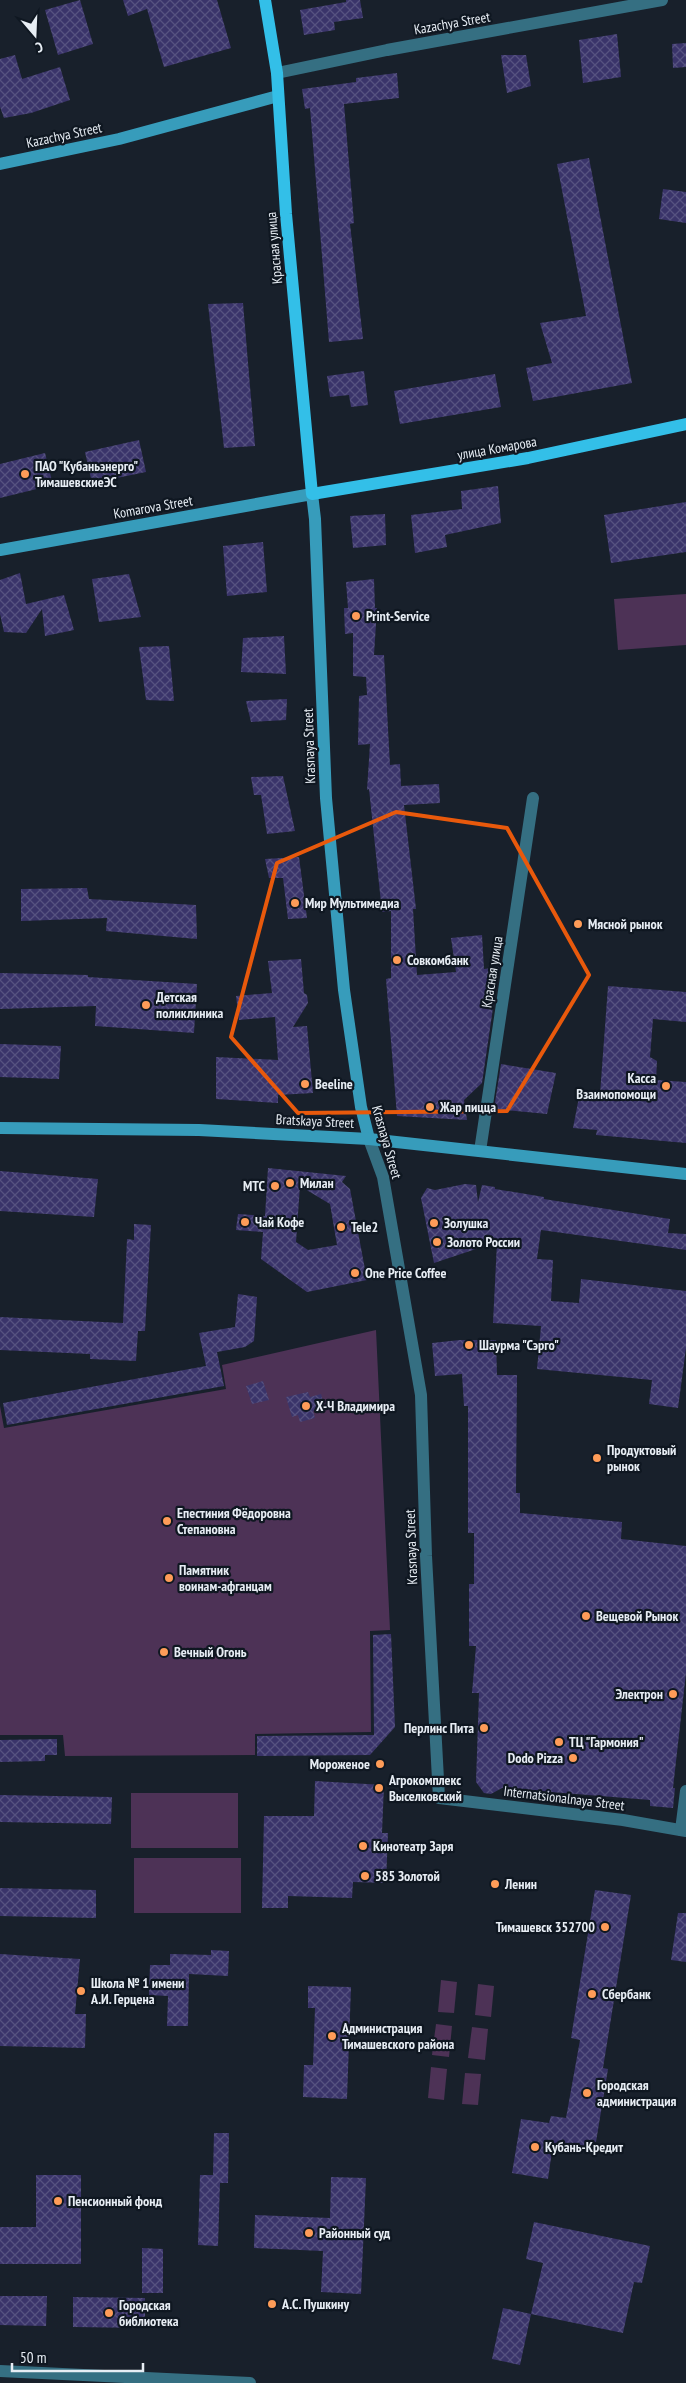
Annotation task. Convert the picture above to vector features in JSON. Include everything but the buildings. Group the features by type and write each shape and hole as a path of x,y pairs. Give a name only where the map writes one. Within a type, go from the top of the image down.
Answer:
{"main road":[{"name":"Красная улица","path":"265,0 277,73 286,214 312,494"},
{"name":"Kazachya Street","path":"0,164 119,139 278,96"},
{"name":"улица Комарова","path":"312,494 528,458 686,424"},
{"name":"Komarova Street","path":"0,550 312,494"},
{"name":"Krasnaya Street","path":"312,494 315,519 326,798 344,990 361,1107 369,1139"},
{"name":"Bratskaya Street","path":"0,1128 200,1130 369,1139 686,1174"}],"street":[{"name":"Kazachya Street","path":"277,73 387,50 662,0"},
{"name":"Красная улица","path":"480,1151 533,798"},
{"name":"Krasnaya Street","path":"369,1139 383,1177 421,1395 426,1556 439,1798"},
{"path":"684,1831 686,1791"},
{"name":"Internatsionalnaya Street","path":"439,1798 623,1820 684,1831"},
{"path":"0,2371 250,2383"}],"highlighted area":[{"path":"396,812 507,828 589,975 507,1111 298,1113 231,1037 277,863"}],"shaded area":[{"path":"686,594 686,645 618,650 614,599"},
{"path":"376,1330 390,1630 370,1631 371,1732 255,1734 255,1755 65,1756 63,1735 0,1735 0,1406 4,1428 226,1389 222,1365"},
{"path":"131,1793 238,1793 238,1848 131,1848"},
{"path":"134,1858 241,1858 241,1913 134,1913"},
{"path":"441,1980 457,1982 454,2013 438,2012"},
{"path":"478,1984 494,1986 491,2017 475,2015"},
{"path":"436,2024 452,2026 449,2057 432,2055"},
{"path":"472,2027 488,2029 485,2060 468,2058"},
{"path":"431,2067 447,2069 444,2100 428,2098"},
{"path":"465,2073 481,2074 478,2105 462,2104"}],"place":[{"name":"ПАО \"Кубаньэнерго\" ТимашевскиеЭС","path":"25,474"},
{"name":"Print-Service","path":"356,616"},
{"name":"Мир Мультимедиа","path":"295,903"},
{"name":"Мясной рынок","path":"578,924"},
{"name":"Совкомбанк","path":"397,960"},
{"name":"Детская поликлиника","path":"146,1005"},
{"name":"Beeline","path":"305,1084"},
{"name":"Касса Взаимопомощи","path":"666,1086"},
{"name":"Жар пицца","path":"430,1107"},
{"name":"Милан","path":"290,1183"},
{"name":"МТС","path":"275,1186"},
{"name":"Чай Кофе","path":"245,1222"},
{"name":"Золушка","path":"434,1223"},
{"name":"Tele2","path":"341,1227"},
{"name":"Золото России","path":"437,1242"},
{"name":"One Price Coffee","path":"355,1273"},
{"name":"Шаурма \"Сэрго\"","path":"469,1345"},
{"name":"Х-Ч Владимира","path":"306,1406"},
{"name":"Продуктовый рынок","path":"597,1458"},
{"name":"Епестиния Фёдоровна Степановна","path":"167,1521"},
{"name":"Памятник воинам-афганцам","path":"169,1578"},
{"name":"Вещевой Рынок","path":"586,1616"},
{"name":"Вечный Огонь","path":"164,1652"},
{"name":"Электрон","path":"673,1694"},
{"name":"Перлинс Пита","path":"484,1728"},
{"name":"ТЦ \"Гармония\"","path":"559,1742"},
{"name":"Dodo Pizza","path":"573,1758"},
{"name":"Мороженое","path":"380,1764"},
{"name":"Агрокомплекс Выселковский","path":"379,1788"},
{"name":"Кинотеатр Заря","path":"363,1846"},
{"name":"585 Золотой","path":"365,1876"},
{"name":"Ленин","path":"495,1884"},
{"name":"Тимашевск 352700","path":"605,1927"},
{"name":"Школа № 1 имени А.И. Герцена","path":"81,1991"},
{"name":"Сбербанк","path":"592,1994"},
{"name":"Администрация Тимашевского района","path":"332,2036"},
{"name":"Городская администрация","path":"587,2093"},
{"name":"Кубань-Кредит","path":"535,2147"},
{"name":"Пенсионный фонд","path":"58,2201"},
{"name":"Районный суд","path":"309,2233"},
{"name":"А.С. Пушкину","path":"272,2304"},
{"name":"Городская библиотека","path":"109,2313"}]}
